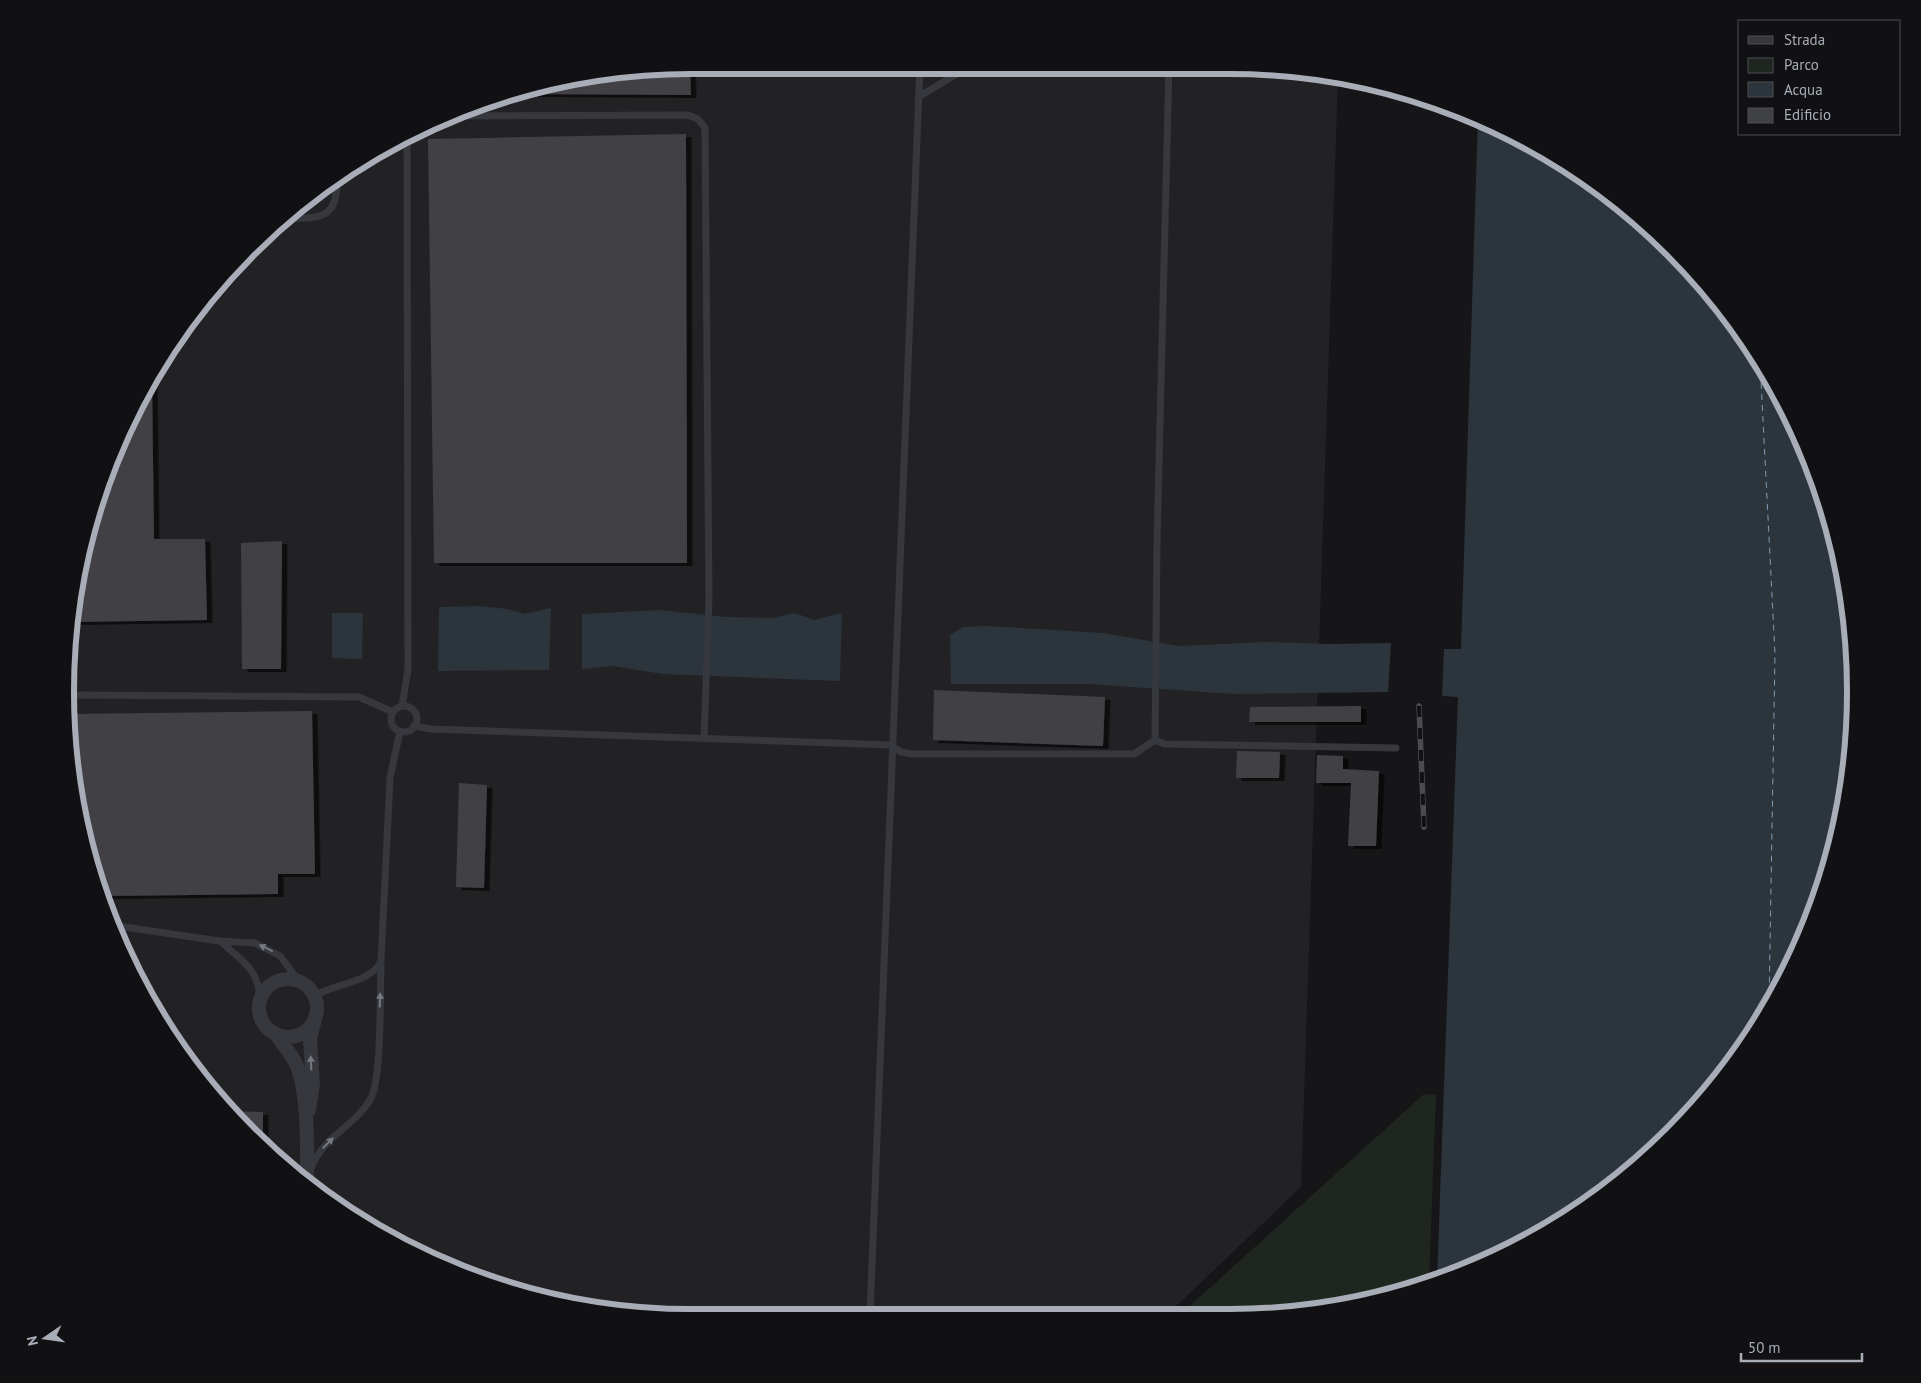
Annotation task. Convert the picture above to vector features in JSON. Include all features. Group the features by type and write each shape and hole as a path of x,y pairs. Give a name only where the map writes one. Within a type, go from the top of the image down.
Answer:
{"street":[{"path":"307,1128 297,1066 275,1034 263,1021 260,1004 262,996 274,983 291,979 305,985 314,996 317,1011 310,1038 313,1084 307,1128 307,1175"},
{"path":"275,1034 291,1037 298,1035 311,1026 315,1019"}],"lane":[{"path":"870,1309 891,745 919,74"},
{"path":"918,97 957,74"},
{"path":"1155,740 1158,629 1157,543 1169,74"},
{"path":"469,116 688,115 702,122 707,134 709,598 704,739"},
{"path":"393,712 402,706 408,670 407,143"},
{"path":"295,218 321,217 331,211 336,201 337,186"},
{"path":"74,695 359,697 393,712"},
{"path":"393,712 392,724 400,731 408,731 414,726 415,714 410,708 402,706"},
{"path":"414,726 891,745 901,752 912,754 1134,754 1155,740"},
{"path":"309,1177 312,1164 319,1152 365,1107 375,1087 390,778 400,731"},
{"path":"1155,740 1164,744 1396,748"},
{"path":"120,926 219,941 255,943 269,948 280,956 299,981"},
{"path":"219,941 254,973 259,985 260,1004"},
{"path":"314,996 327,988 369,976 379,967 381,961"}],"shaded area":[{"path":"692,74 1230,74 1270,75 1338,84 1301,1187 1173,1309 692,1309 651,1308 611,1304 532,1288 493,1276 418,1246 348,1205 315,1182 284,1156 227,1099 201,1068 157,1000 137,965 107,890 95,851 79,772 75,732 75,651 79,611 95,532 121,455 137,418 178,348 201,315 227,284 284,227 315,201 348,178 418,137 455,121 532,95 571,86 651,75"}],"green space":[{"path":"1424,1094 1436,1095 1429,1276 1389,1288 1310,1304 1270,1308 1186,1309"}],"water":[{"path":"1478,126 1503,137 1538,157 1606,201 1637,227 1694,284 1720,315 1743,348 1784,418 1814,493 1826,532 1842,611 1846,651 1846,732 1842,772 1826,851 1800,928 1784,965 1764,1000 1720,1068 1666,1128 1606,1182 1573,1205 1503,1246 1437,1273 1458,697 1442,696 1444,649 1461,649"},
{"path":"479,606 508,609 524,614 551,608 549,670 438,671 439,607"},
{"path":"660,610 726,617 772,618 795,613 814,620 842,613 840,681 663,674 613,666 582,669 582,614"},
{"path":"332,613 363,613 362,659 332,658"},
{"path":"988,626 1103,633 1178,646 1268,642 1329,644 1391,643 1388,692 1234,694 1088,684 951,684 950,635 963,627"}],"building":[{"path":"690,74 691,95 536,94 611,79"},
{"path":"686,134 687,563 434,563 428,139"},
{"path":"152,392 154,539 205,539 207,620 78,622 86,571 107,493 137,418"},
{"path":"282,541 281,669 242,669 241,543"},
{"path":"934,690 1105,697 1103,746 933,740"},
{"path":"1361,706 1361,722 1249,722 1250,707"},
{"path":"312,711 315,874 278,874 278,894 109,896 95,851 86,812 79,772 75,714"},
{"path":"1237,751 1280,752 1279,778 1236,778"},
{"path":"1317,755 1343,756 1343,769 1379,771 1376,846 1348,846 1351,783 1316,783"},
{"path":"459,783 487,785 484,888 456,887"},
{"path":"239,1111 263,1112 263,1136"}],"ferry route":[{"path":"1761,378 1775,654 1769,991"}],"railway":[{"path":"1419,706 1424,827"}]}
